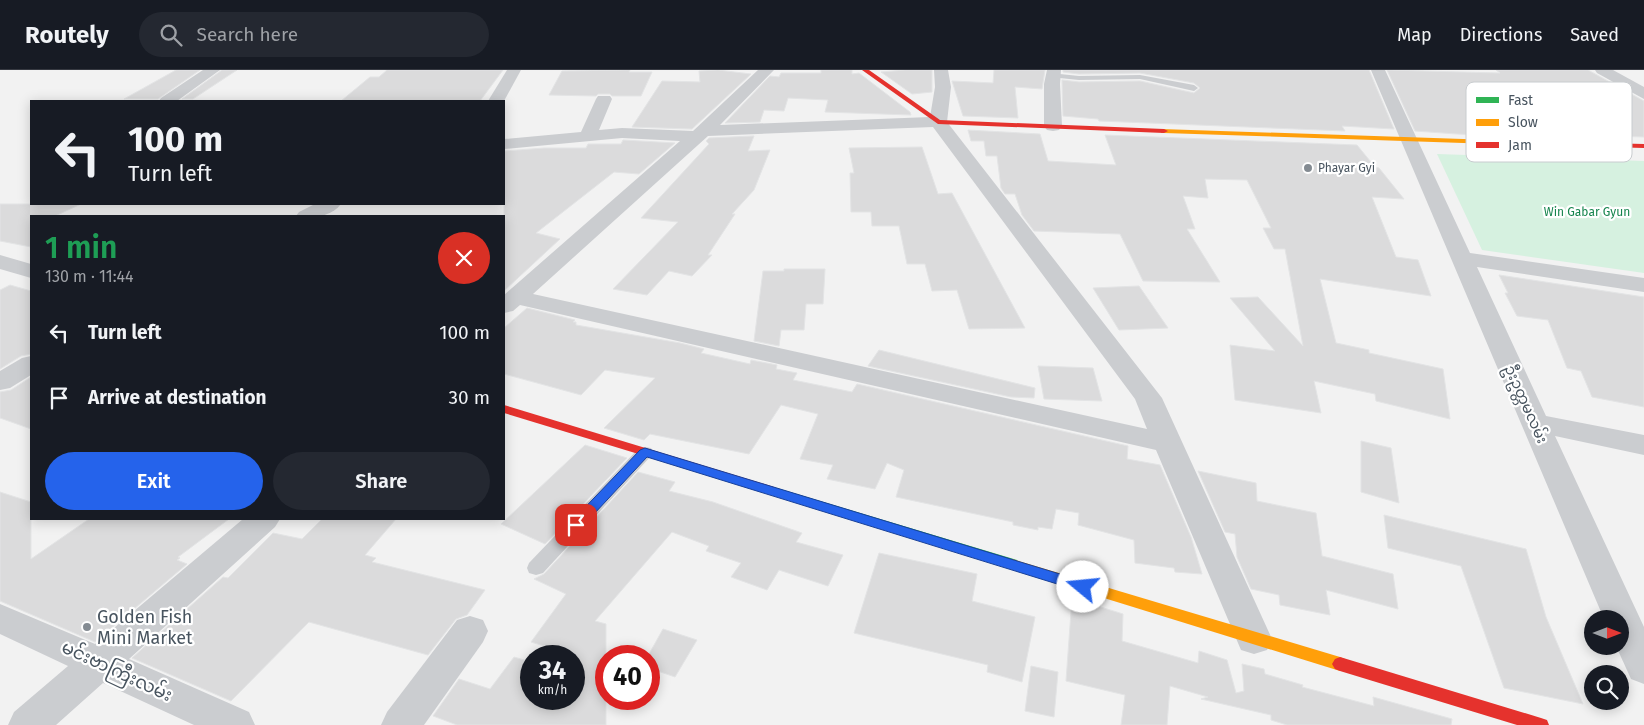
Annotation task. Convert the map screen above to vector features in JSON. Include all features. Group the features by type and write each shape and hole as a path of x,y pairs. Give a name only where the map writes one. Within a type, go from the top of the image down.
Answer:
{"main road":[{"path":"865,70 938,122 1466,141"},
{"path":"505,409 1541,725"}],"street":[{"path":"169,100 213,70"},
{"path":"497,100 514,70"},
{"path":"510,302 700,133 767,70"},
{"path":"941,70 943,87 938,122 1148,398 1254,639"},
{"name":"ဦးဥတ္တမလမ်း","path":"1378,70 1644,668"},
{"path":"1053,73 1053,126"},
{"path":"1609,74 1644,76"},
{"path":"1609,74 1623,82"},
{"path":"1632,87 1644,94"},
{"path":"587,136 604,99"},
{"path":"505,144 631,133 700,133 938,122"},
{"path":"308,215 329,205"},
{"path":"1462,258 1644,285"},
{"path":"0,262 30,271"},
{"path":"510,302 1167,443"},
{"path":"0,382 30,365"},
{"path":"1535,423 1644,445"},
{"path":"28,725 263,520"},
{"name":"မင်းဗာကြီးလမ်း","path":"0,618 235,725"},
{"path":"401,725 470,631"}],"lane":[{"path":"1053,73 1079,78 1140,77 1194,88"},
{"path":"536,568 645,452"}],"green space":[{"name":"Win Gabar Gyun","path":"1437,154 1466,155 1466,162 1644,161 1644,273 1482,250"}],"building":[{"path":"176,70 200,70 158,99 124,99"},
{"path":"222,70 237,70 193,99 182,99"},
{"path":"387,70 503,70 481,100 342,100 370,77 379,77"},
{"path":"630,70 629,72 652,72 641,96 612,96 610,94 598,94 596,96 549,95 562,71"},
{"path":"718,70 751,74 692,129 632,127 662,81 700,82 699,71"},
{"path":"821,70 852,70 852,74 859,73 910,112 911,115 825,112 828,100 788,98 784,111 764,110 760,122 725,123 770,76 779,77 781,73 821,73"},
{"path":"932,70 932,92 912,94 881,72"},
{"path":"994,70 1045,70 1042,89 1015,87 1018,118 963,116 952,81 993,83"},
{"path":"1063,70 1369,70 1394,129 1342,126 1345,131 1099,121 1098,119 1063,116 1062,80 1079,82 1140,81 1194,93 1200,88 1194,83 1140,73 1079,74 1063,72"},
{"path":"1387,70 1500,73 1496,70 1588,70 1610,82 1466,82 1466,134 1415,131"},
{"path":"1632,94 1644,101 1644,137 1632,137"},
{"path":"968,130 1040,134 1048,161 1116,165 1105,135 1357,145 1404,199 1372,197 1396,257 1418,260 1431,296 1320,279 1336,343 1369,350 1369,353 1443,369 1450,419 1376,401 1375,394 1314,381 1321,413 1235,400 1230,345 1275,351 1230,298 1258,297 1303,346 1285,249 1274,249 1263,228 1271,228 1247,180 1205,179 1208,198 1183,196 1195,229 1187,229 1220,282 1143,281 1120,234 1034,231 1022,215 1015,194 1005,194 1001,188 997,156 986,156 984,141 971,141"},
{"path":"754,136 748,151 770,150 754,190 732,214 735,214 708,255 712,255 692,276 669,271 647,295 613,289 678,222 641,218 709,144 706,141 709,138"},
{"path":"623,140 675,143 639,174 614,172 536,233 560,239 505,290 505,151 544,148 586,148 588,144 621,144"},
{"path":"922,147 938,194 952,193 1025,328 969,329 957,290 932,291 925,264 907,264 899,226 872,226 871,212 851,212 850,173 854,173 849,148"},
{"path":"0,204 79,205 57,215 30,215 30,247 0,241"},
{"path":"784,269 825,269 823,304 806,304 804,330 781,330 779,346 754,341 763,271 784,271"},
{"path":"1499,275 1644,297 1644,407 1592,397 1581,371 1567,368 1548,320 1517,316 1505,293 1508,293"},
{"path":"10,285 30,291 30,354 21,356 0,369 0,290"},
{"path":"1139,286 1168,328 1119,330 1093,288"},
{"path":"527,308 575,320 573,322 576,322 576,325 680,343 704,349 701,353 750,364 751,360 777,365 776,369 797,373 793,380 852,392 857,384 1128,446 1127,459 1160,465 1191,537 1202,574 1175,572 1174,568 1135,563 1134,540 1078,525 1079,513 1056,509 1052,529 1038,527 1038,530 1013,525 1013,522 896,497 904,470 887,463 875,489 827,479 833,465 800,459 818,414 781,405 749,454 650,434 644,440 604,428 655,378 605,370 581,395 505,374 505,327"},
{"path":"879,350 1035,388 1034,398 1011,397 868,366"},
{"path":"1038,366 1093,368 1102,401 1044,399"},
{"path":"30,378 30,429 0,418 0,392 11,390"},
{"path":"1361,441 1391,448 1399,503 1361,492"},
{"path":"585,445 627,458 545,544 501,524"},
{"path":"1198,471 1256,483 1257,501 1316,513 1322,556 1393,574 1398,609 1326,590 1330,615 1280,605 1279,595 1251,589 1237,557 1235,534 1225,532"},
{"path":"638,472 675,482 669,491 713,502 802,533 796,542 843,555 828,586 779,570 767,590 731,577 741,563 706,551 709,546 672,532 595,621 606,624 606,645 595,645 595,710 606,710 606,725 457,725 433,716 459,679 490,689 514,657 520,659 520,710 585,710 585,645 541,645 531,642 566,594 534,579 544,574"},
{"path":"0,492 30,502 31,559 88,520 228,520 178,557 180,558 177,560 187,564 95,642 0,601"},
{"path":"1384,515 1526,549 1546,617 1583,704 1504,688 1461,566 1388,548"},
{"path":"321,520 395,520 365,555 376,558 372,562 485,590 467,615 456,619 428,655 309,622 231,701 132,658 223,577 228,578 273,533 302,539"},
{"path":"879,553 977,574 972,601 1035,617 1022,682 987,672 988,665 854,633"},
{"path":"1072,598 1123,614 1122,641 1198,663 1199,651 1227,660 1236,693 1244,691 1242,664 1264,669 1265,674 1303,685 1302,687 1374,706 1373,697 1452,719 1451,725 1287,725 1271,720 1271,715 1201,699 1208,697 1170,686 1167,725 1121,725 1125,695 1066,681"},
{"path":"663,629 697,640 675,677 660,672 660,645 654,645"},
{"path":"1031,666 1058,672 1054,717 1025,711"}],"traffic: fast":[{"path":"770,490 1012,564"}],"traffic: slow":[{"path":"1164,131 1466,141"},
{"path":"1012,564 1340,664"}],"traffic: jam":[{"path":"865,70 938,122 1164,131"},
{"path":"1632,146 1644,146"},
{"path":"505,409 770,490"},
{"path":"1340,664 1541,725"}],"place":[{"name":"Phayar Gyi","path":"1308,168"},
{"name":"Golden Fish Mini Market","path":"87,627"}],"route":[{"path":"576,525 645,452 1083,587"}]}
